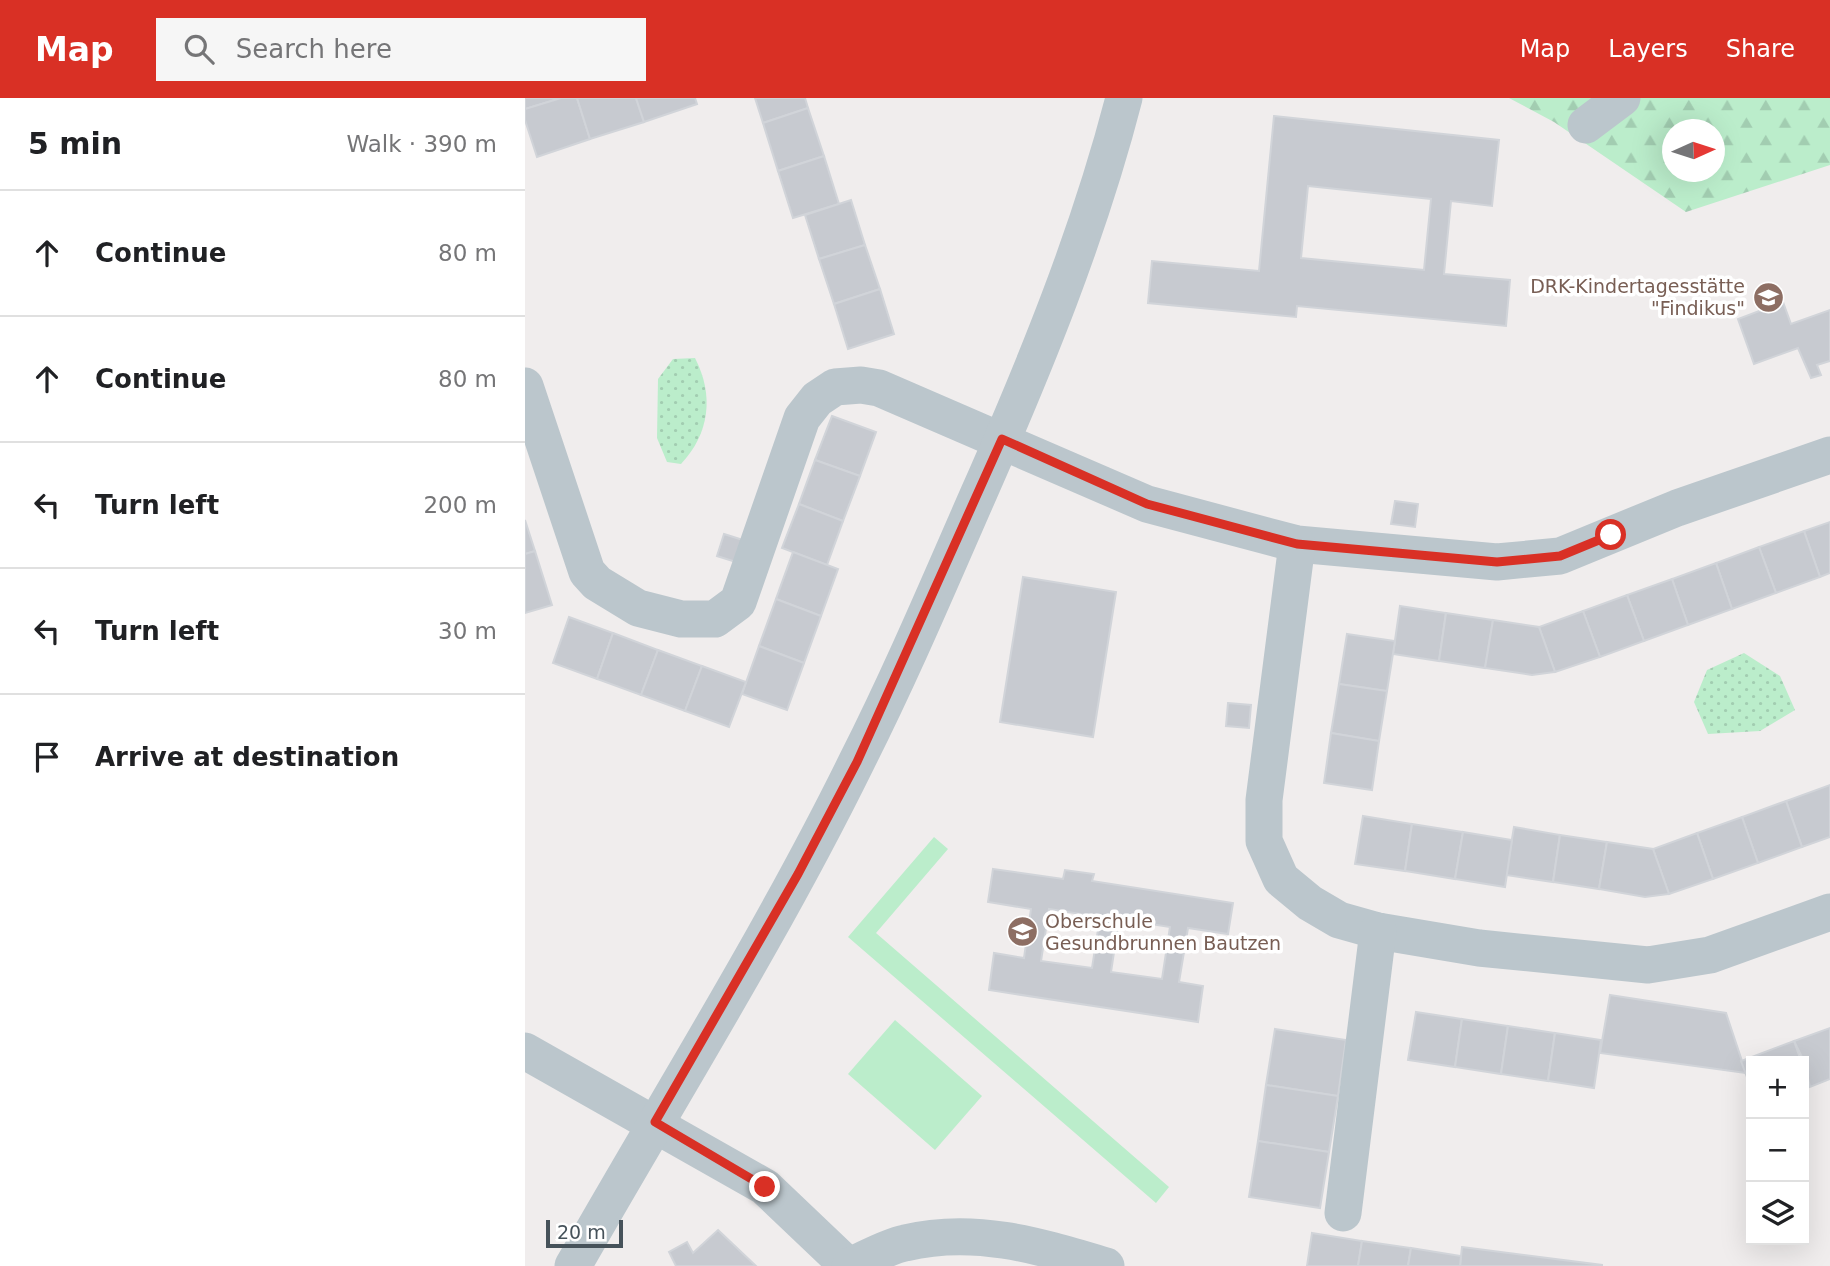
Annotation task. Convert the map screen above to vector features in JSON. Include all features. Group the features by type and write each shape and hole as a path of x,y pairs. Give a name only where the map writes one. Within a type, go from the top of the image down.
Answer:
{"street":[{"path":"573,1266 798,874 857,762 1002,439 1104,174 1124,98"},
{"path":"1586,125 1622,98"},
{"path":"525,386 587,572 619,598 663,617 681,619 715,619 738,602 802,418 817,399 835,387 861,385 895,393 1147,504 1297,544 1497,562 1560,556 1677,508 1830,455"},
{"path":"1297,544 1264,800 1264,841 1271,860 1289,888 1339,920 1378,931 1479,948 1648,965 1710,955 1830,912"},
{"path":"1343,1213 1378,931"},
{"path":"525,1051 655,1122 765,1187 849,1266 904,1243 977,1234 1038,1245 1106,1266"}],"green space":[{"path":"1509,98 1830,98 1830,165 1686,212 1554,122"},
{"path":"695,358 707,400 703,427 691,452 681,464 667,462 657,438 658,379 673,359"},
{"path":"1744,653 1780,676 1795,710 1760,731 1708,734 1694,702 1707,670"},
{"path":"934,837 948,849 876,933 1169,1187 1156,1203 848,937"},
{"path":"895,1020 982,1096 935,1150 848,1074"}],"building":[{"path":"525,98 561,98 525,109"},
{"path":"561,98 577,98 590,139 537,157 525,120 525,109"},
{"path":"577,98 636,98 644,122 590,139"},
{"path":"636,98 695,98 697,104 644,122"},
{"path":"755,98 805,98 808,108 763,123"},
{"path":"808,108 824,156 778,171 763,123"},
{"path":"1274,116 1499,140 1492,206 1451,201 1444,274 1510,280 1506,326 1297,306 1296,317 1148,303 1152,261 1259,271","holes":["1308,186 1431,199 1424,270 1301,258"]},
{"path":"824,156 839,204 793,218 778,171"},
{"path":"851,200 865,245 819,259 805,215"},
{"path":"865,245 880,289 834,304 819,259"},
{"path":"880,289 894,334 848,349 834,304"},
{"name":"DRK-Kindertagesstätte \"Findikus\"","path":"1783,302 1791,324 1830,310 1830,361 1817,365 1821,375 1811,378 1798,348 1754,364 1738,319"},
{"path":"832,416 876,432 860,476 815,460"},
{"path":"815,460 860,476 843,521 799,504"},
{"path":"1395,501 1418,504 1415,527 1391,524"},
{"path":"799,504 843,521 827,565 782,548"},
{"path":"525,520 535,551 525,554"},
{"path":"1830,522 1830,573 1820,577 1804,531"},
{"path":"1804,531 1820,577 1776,593 1759,547"},
{"path":"724,534 746,541 739,563 717,556"},
{"path":"1759,547 1776,593 1732,609 1716,563"},
{"path":"535,551 552,605 525,613 525,554"},
{"path":"793,552 838,569 821,616 776,599"},
{"path":"1716,563 1732,609 1688,625 1672,579"},
{"path":"1023,577 1116,592 1093,737 1000,722"},
{"path":"1672,579 1688,625 1644,641 1627,595"},
{"path":"1627,595 1644,641 1600,657 1583,611"},
{"path":"776,599 821,616 804,663 759,646"},
{"path":"1400,606 1446,613 1439,661 1393,654"},
{"path":"1583,611 1600,657 1555,672 1539,627"},
{"path":"1446,613 1493,620 1485,668 1439,661"},
{"path":"569,617 613,633 597,679 553,663"},
{"path":"1493,620 1539,627 1555,672 1532,675 1485,668"},
{"path":"613,633 658,650 641,695 597,679"},
{"path":"1347,634 1395,641 1387,691 1339,684"},
{"path":"759,646 804,663 787,710 742,694"},
{"path":"658,650 702,666 685,711 641,695"},
{"path":"702,666 746,682 729,727 685,711"},
{"path":"1339,684 1387,691 1379,741 1331,733"},
{"path":"1228,703 1251,705 1249,728 1226,726"},
{"path":"1331,733 1379,741 1372,790 1324,783"},
{"path":"1830,785 1830,837 1802,847 1786,801"},
{"path":"1786,801 1802,847 1758,863 1742,817"},
{"path":"1363,816 1412,824 1405,871 1355,864"},
{"path":"1742,817 1758,863 1713,879 1697,833"},
{"path":"1412,824 1463,832 1455,879 1405,871"},
{"path":"1514,827 1560,835 1553,882 1506,875"},
{"path":"1463,832 1512,840 1505,887 1455,879"},
{"path":"1697,833 1713,879 1669,894 1653,849"},
{"path":"1560,835 1607,842 1599,889 1553,882"},
{"path":"1607,842 1653,849 1669,894 1645,897 1599,889"},
{"path":"993,869 1063,879 1065,870 1094,874 1092,881 1233,903 1228,934 1188,928 1179,982 1203,986 1198,1022 989,990 994,953 1024,958 1031,909 988,902","holes":["1049,909 1100,917 1092,968 1041,961","1119,919 1170,927 1162,979 1111,972"]},
{"path":"1610,995 1726,1013 1746,1073 1600,1053"},
{"path":"1416,1012 1462,1019 1455,1067 1408,1060"},
{"path":"1462,1019 1508,1026 1501,1074 1455,1067"},
{"path":"1508,1026 1555,1033 1548,1081 1501,1074"},
{"path":"1830,1028 1830,1079 1810,1087 1809,1056 1802,1056 1794,1041"},
{"path":"1275,1029 1346,1040 1338,1096 1266,1085"},
{"path":"1555,1033 1601,1040 1594,1088 1548,1081"},
{"path":"1794,1041 1799,1056 1754,1056"},
{"path":"1746,1059 1746,1074 1741,1061"},
{"path":"1266,1085 1338,1096 1329,1152 1258,1141"},
{"path":"1258,1141 1329,1152 1320,1208 1249,1197"},
{"path":"718,1230 756,1266 676,1266 669,1252 687,1242 693,1253"},
{"path":"1312,1233 1362,1241 1358,1266 1307,1266"},
{"path":"1362,1241 1411,1248 1408,1266 1358,1266"},
{"path":"1462,1247 1602,1265 1602,1266 1460,1266"},
{"path":"1411,1248 1461,1256 1460,1266 1408,1266"}],"place":[{"name":"DRK-Kindertagesstätte \"Findikus\"","path":"1768,297"},
{"name":"Oberschule Gesundbrunnen Bautzen","path":"1022,932"}],"route":[{"path":"765,1187 655,1122 798,874 857,762 1002,439 1147,504 1297,544 1497,562 1560,556 1611,535"}]}
